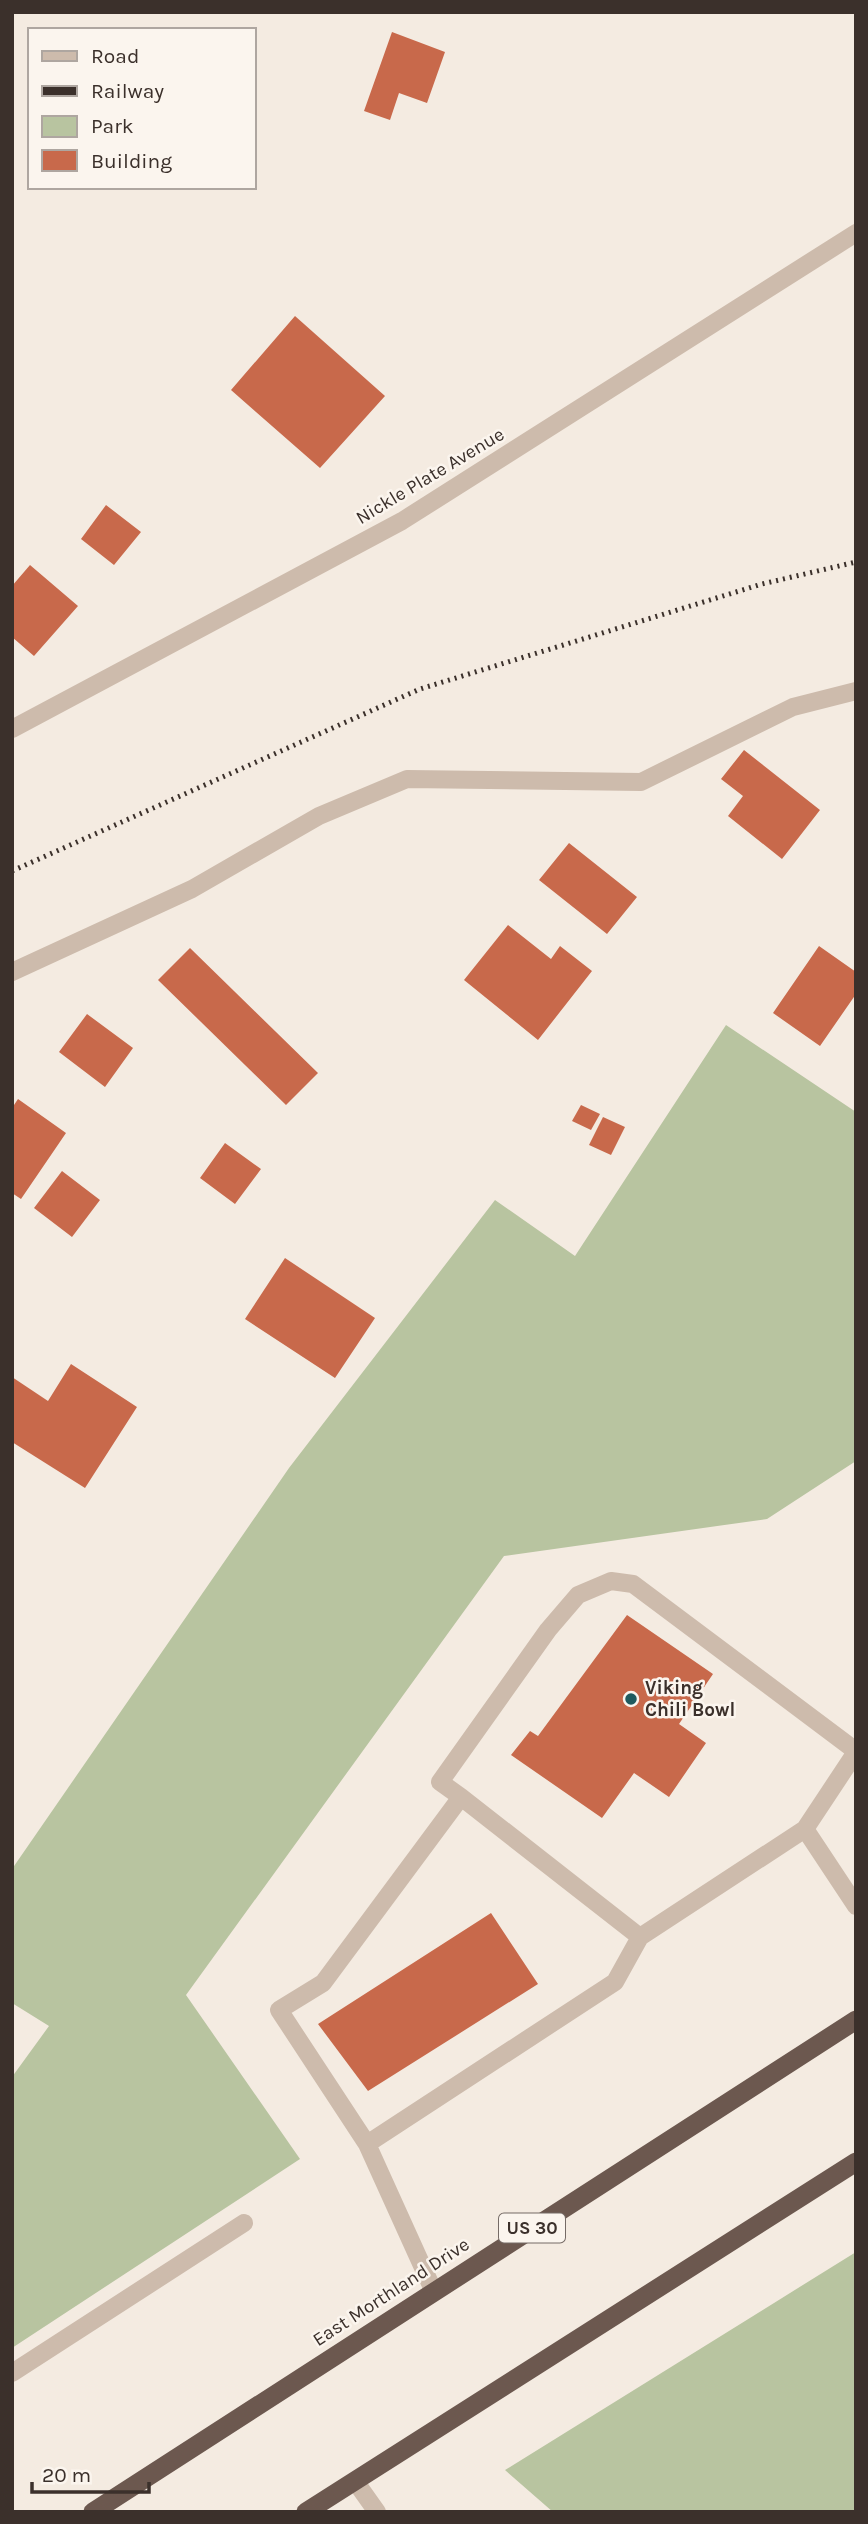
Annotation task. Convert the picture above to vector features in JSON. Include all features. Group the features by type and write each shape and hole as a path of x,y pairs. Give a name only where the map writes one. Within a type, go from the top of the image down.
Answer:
{"highway":[{"name":"East Morthland Drive","path":"93,2512 856,2020"},
{"path":"306,2512 856,2162"}],"street":[{"name":"Nickle Plate Avenue","path":"12,729 402,521 856,233"},
{"path":"12,972 192,888 319,816 407,779 641,782 793,707 856,691"},
{"path":"367,2144 615,1982 639,1937 805,1829 856,1751 633,1584 611,1581 578,1595 548,1630 440,1782 639,1937"},
{"path":"434,2292 367,2144 279,2010 323,1983 461,1797"},
{"path":"805,1829 856,1906"},
{"path":"12,2373 244,2223"},
{"path":"355,2481 377,2512"}],"green space":[{"path":"726,1025 856,1112 856,1461 767,1519 504,1556 186,1995 300,2159 12,2348 12,2077 49,2026 12,2003 12,1869 289,1468 495,1200 575,1256"},
{"path":"856,2252 856,2512 553,2512 505,2470"}],"building":[{"path":"392,32 445,52 427,103 399,93 390,120 364,111"},
{"path":"295,316 385,396 320,468 231,390"},
{"path":"106,505 141,532 114,565 81,539"},
{"path":"30,565 78,606 34,656 12,637 12,586"},
{"path":"744,750 820,810 782,859 728,816 743,796 721,779"},
{"path":"569,843 637,897 607,934 539,880"},
{"path":"508,925 551,959 560,946 592,971 538,1040 464,980"},
{"path":"819,946 856,972 856,994 820,1046 773,1013"},
{"path":"190,948 318,1073 286,1105 158,980"},
{"path":"87,1014 133,1048 105,1087 59,1052"},
{"path":"18,1099 66,1133 21,1199 12,1193 12,1108"},
{"path":"581,1105 600,1114 591,1130 572,1121"},
{"path":"603,1117 625,1127 611,1155 589,1145"},
{"path":"225,1143 261,1169 235,1204 200,1178"},
{"path":"62,1171 100,1200 72,1237 34,1208"},
{"path":"285,1258 375,1318 335,1378 245,1319"},
{"path":"71,1364 137,1407 85,1488 12,1442 12,1377 48,1401"},
{"name":"Viking Chili Bowl","path":"627,1615 713,1674 679,1724 706,1743 669,1797 634,1773 602,1818 511,1755 530,1731 538,1736"},
{"path":"491,1913 538,1984 368,2091 318,2024"}],"railway":[{"path":"12,871 420,689 762,584 856,562"}],"place":[{"name":"Viking Chili Bowl","path":"631,1699"}]}
